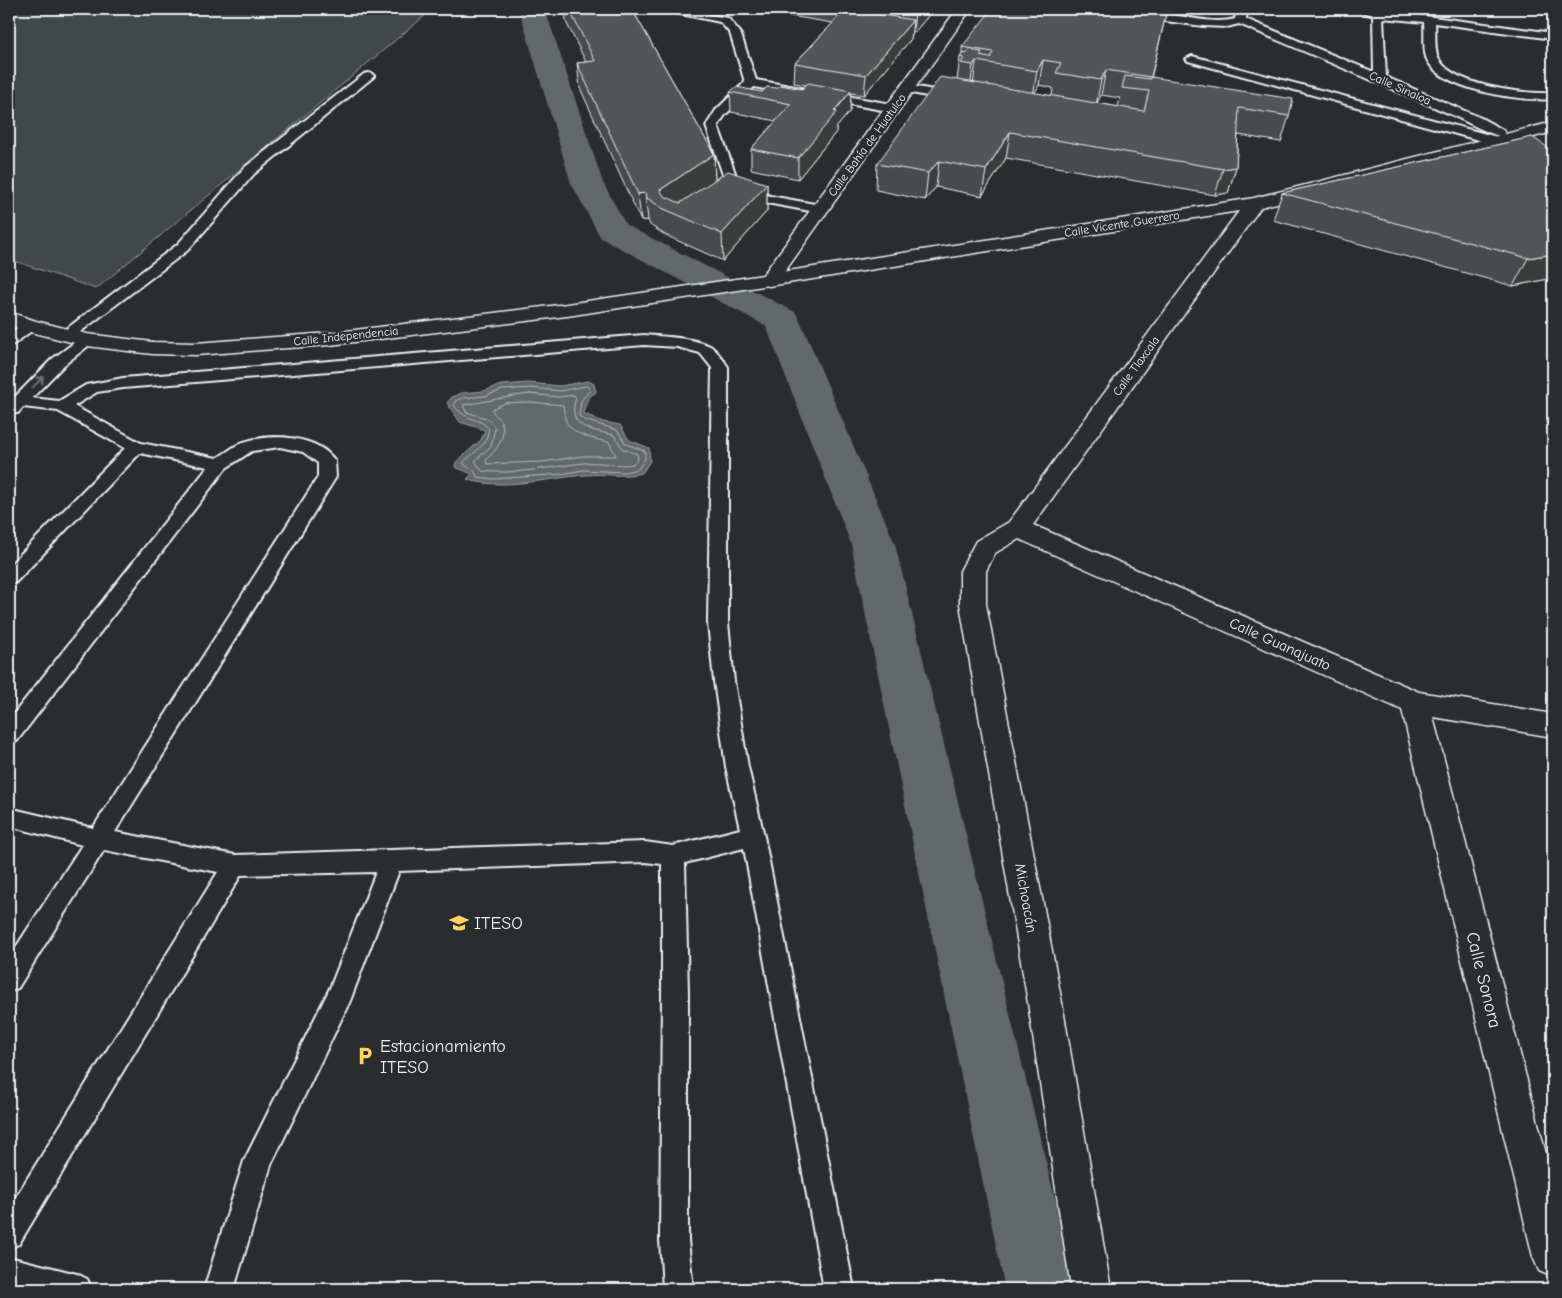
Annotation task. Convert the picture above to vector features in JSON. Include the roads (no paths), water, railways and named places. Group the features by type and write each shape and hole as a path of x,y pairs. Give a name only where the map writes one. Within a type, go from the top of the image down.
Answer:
{"street":[{"name":"Calle Bahía de Huatulco","path":"762,282 821,209 964,9"},
{"name":"Calle Vicente Guerrero","path":"684,294 1254,203 1510,143 1553,127"},
{"name":"Calle Tlaxcala","path":"1018,528 1254,203"},
{"name":"Calle Independencia","path":"9,318 29,326 87,340 152,348 196,349 330,339 684,294"},
{"name":"Calle Guanajuato","path":"1018,528 1415,703 1553,725"},
{"name":"Michoacán","path":"1018,528 985,547 973,570 974,604 1045,1004 1091,1289"},
{"name":"Calle Sonora","path":"1415,703 1553,1257"}],"lane":[{"path":"1096,9 1204,23 1227,24 1240,21 1242,9"},
{"path":"1364,9 1378,14 1553,36"},
{"path":"1537,9 1553,11"},
{"path":"680,10 724,20 735,32 750,83"},
{"path":"1378,14 1380,79"},
{"path":"1429,19 1432,58 1445,71 1496,92 1521,98 1553,96"},
{"name":"Calle Sinaloa","path":"1240,21 1286,38 1477,121 1510,143"},
{"path":"1192,59 1510,143"},
{"path":"66,336 182,248 249,171 368,76"},
{"path":"750,83 892,108"},
{"path":"750,83 720,113 712,126 732,184 766,199 821,209"},
{"path":"906,90 967,100"},
{"path":"9,341 29,326"},
{"path":"12,405 58,362 87,340"},
{"path":"62,406 92,388 123,383 644,340 678,342 706,350 720,367 719,633 724,682 737,767 753,836 839,1289"},
{"path":"12,405 62,406 136,447 220,464"},
{"path":"9,980 327,476 326,461 308,446 280,442 248,446 220,464 11,729"},
{"path":"9,577 136,447"},
{"path":"9,817 99,839 235,865 391,862 645,852 673,856 753,836"},
{"path":"673,856 675,994 674,1240 678,1289"},
{"path":"219,1289 258,1161 341,993 391,862"},
{"path":"9,1234 235,865"},
{"path":"9,1272 77,1289"}],"water":[{"path":"588,381 594,384 596,392 588,398 583,413 603,422 620,425 629,440 649,448 650,461 642,473 585,475 525,483 494,484 467,479 472,474 455,467 456,462 481,440 485,430 460,422 447,403 452,397 462,393 484,391 501,385 529,383 560,386"}],"waterway":[{"path":"532,9 587,183 613,231 782,320 873,544 1041,1289"}],"place":[{"name":"ITESO","path":"459,923"},
{"name":"Estacionamiento ITESO","path":"365,1056"}]}
